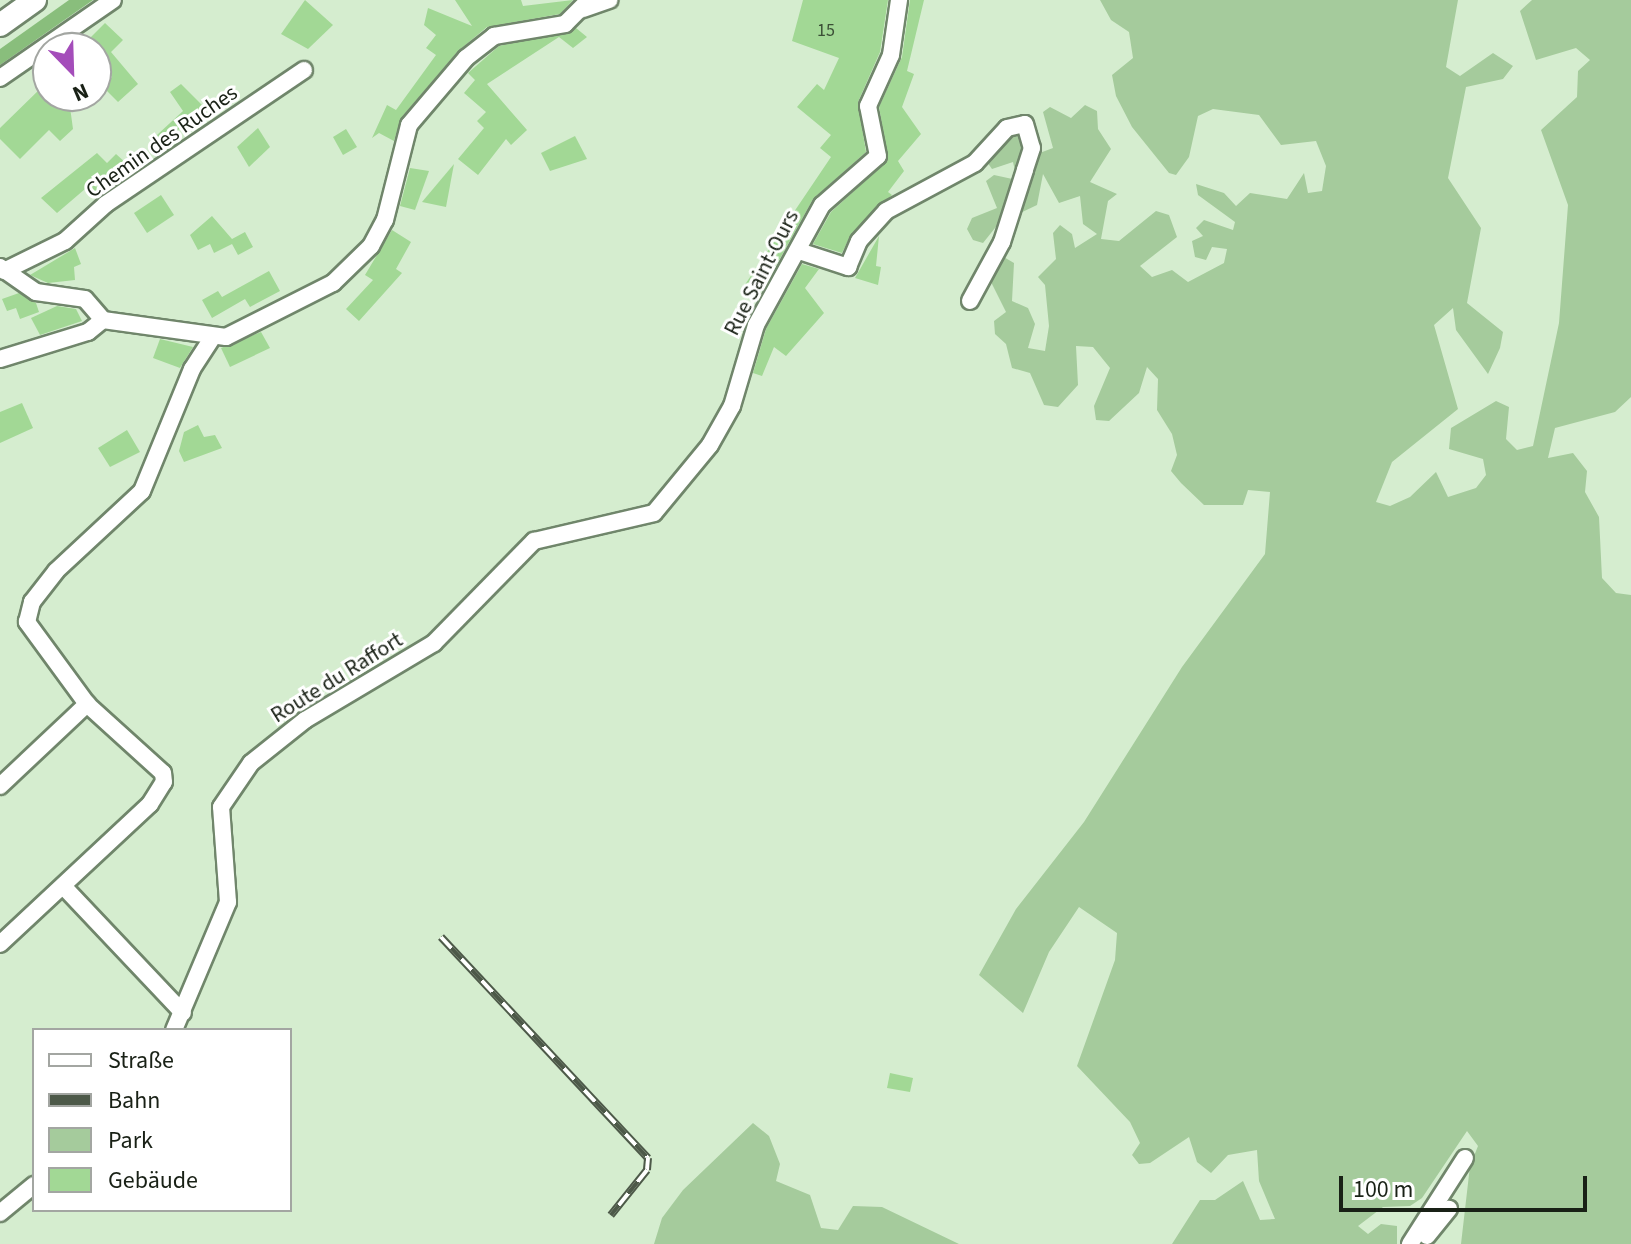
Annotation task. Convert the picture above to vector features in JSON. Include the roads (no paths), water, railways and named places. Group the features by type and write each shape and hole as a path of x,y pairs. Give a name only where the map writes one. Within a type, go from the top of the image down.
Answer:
{"main road":[{"path":"0,25 35,0"}],"street":[{"path":"0,78 113,0"},
{"path":"2,269 36,292 85,299 103,320 213,337 262,323 354,267 385,220 409,125 482,42 512,31 554,29 586,5 609,0"},
{"name":"Rue Saint-Ours","path":"550,534 641,520 672,496 723,425 756,325 834,191 878,156 868,106 891,55 899,0"},
{"name":"Chemin des Ruches","path":"2,269 65,241 106,204 304,70"},
{"path":"799,251 848,267 859,241 886,211 975,163 1007,128 1025,124 1032,148 1002,242 970,301"},
{"path":"0,359 88,332 103,320"},
{"path":"0,944 150,804 165,778 87,704 34,636 28,613 56,571 142,491 192,369 213,337"},
{"name":"Route du Raffort","path":"175,1028 228,902 220,811 240,777 305,720 441,637 531,544 550,534"},
{"path":"0,786 87,704"},
{"path":"64,887 183,1013"},
{"path":"1410,1244 1465,1158"},
{"path":"0,1213 32,1187"},
{"path":"1422,1244 1449,1209"}],"railway":[{"path":"441,937 648,1158 647,1170 611,1215"}]}
